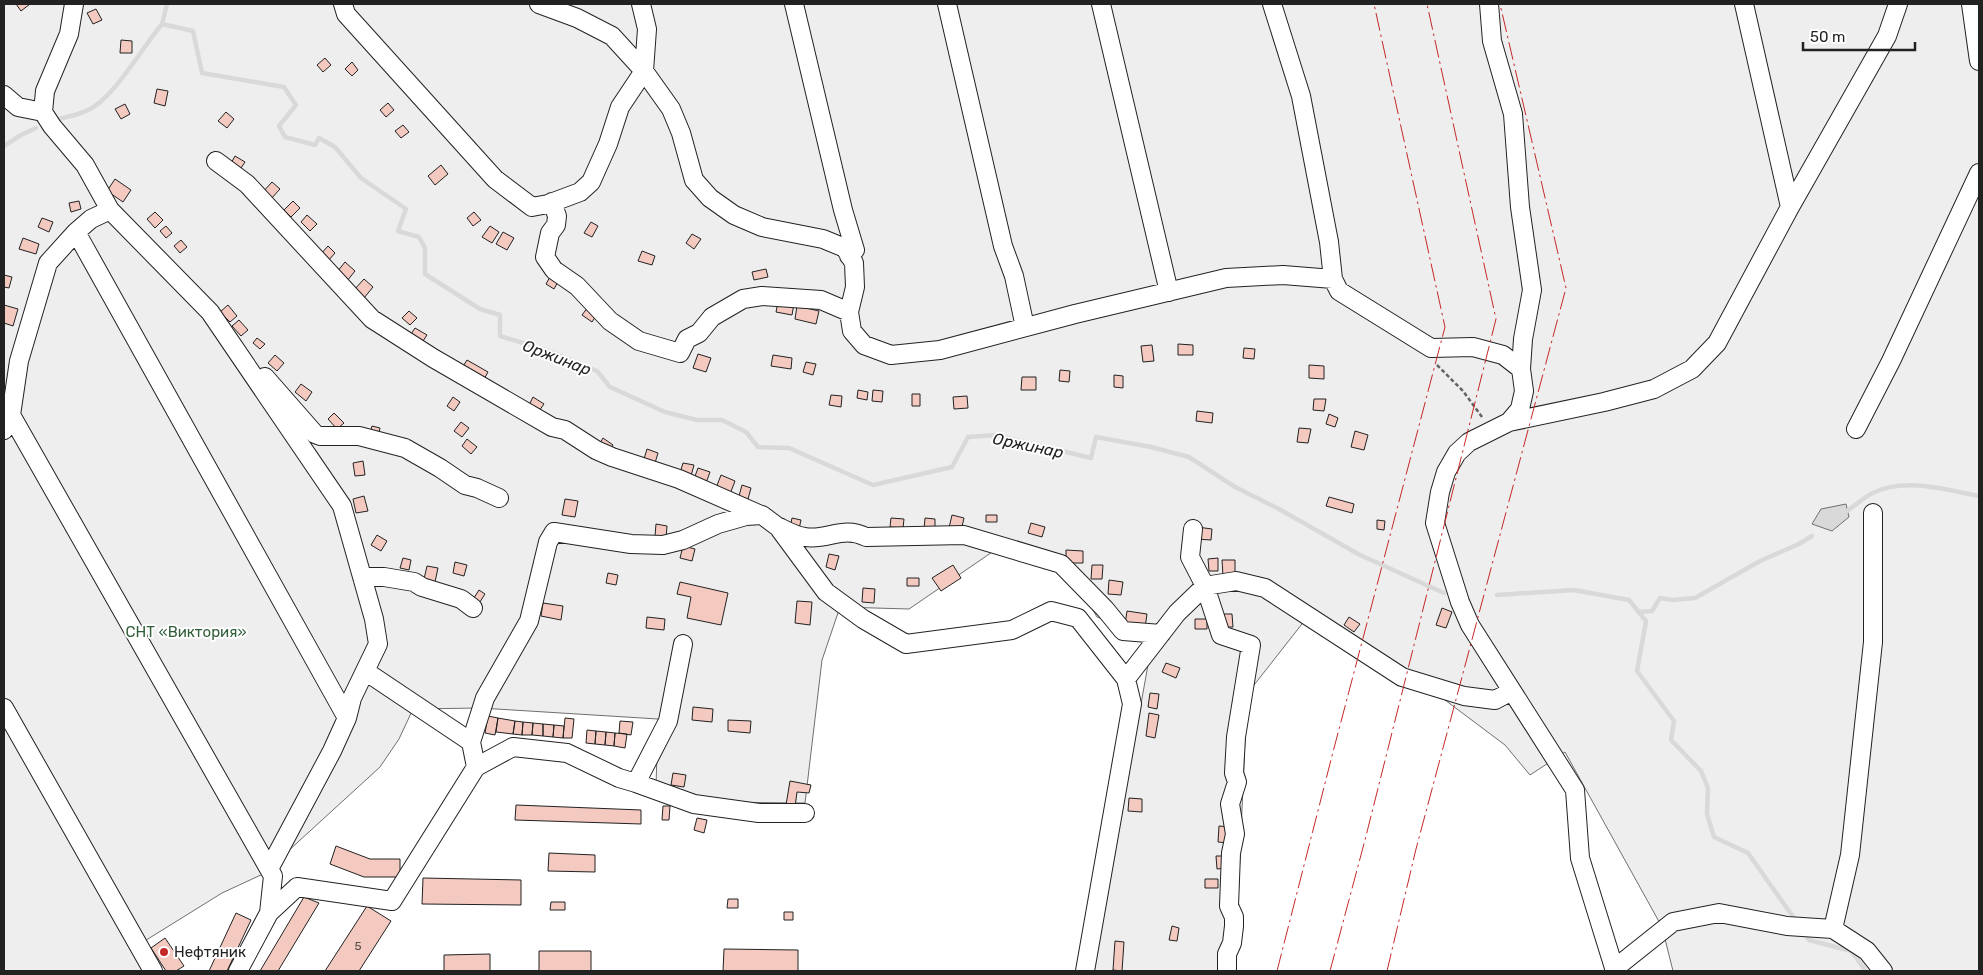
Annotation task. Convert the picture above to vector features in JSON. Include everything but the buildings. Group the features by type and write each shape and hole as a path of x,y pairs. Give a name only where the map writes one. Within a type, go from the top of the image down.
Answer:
{"street":[{"path":"74,4 69,34 45,91 43,112 52,126 85,165 110,210 210,312 315,434 320,436 359,436 405,448 465,485 499,498"},
{"path":"343,4 346,14 495,179 532,207 580,192 591,182 608,144 620,106 644,70 647,29 641,4"},
{"path":"539,4 577,18 612,36 644,70 671,109 681,132 694,180 710,198 734,215 762,227 823,239 845,248 854,263 855,287 849,312 852,331 864,345 891,355 940,350 1024,327 1226,278 1282,275 1334,279"},
{"path":"794,4 843,210 855,250 850,256"},
{"path":"947,4 1003,246 1014,276 1024,327"},
{"path":"1100,4 1169,292"},
{"path":"1272,4 1301,96 1329,242 1334,279 1339,291 1433,355 1473,347 1503,355 1521,369"},
{"path":"1489,4 1492,41 1513,114 1520,207 1532,290 1523,339 1521,369 1524,391 1520,409 1509,422"},
{"path":"1744,4 1790,207"},
{"path":"1883,971 1867,950 1833,929 1787,926 1719,914 1673,922 1615,970 1580,858 1575,790 1470,625 1434,523 1446,472 1457,453 1469,442 1509,422 1604,402 1654,389 1692,369 1717,343 1790,207 1887,36 1898,4"},
{"path":"1971,4 1979,61"},
{"path":"4,95 18,107 43,112"},
{"path":"216,160 247,184 372,319 493,395 552,427 566,430 596,450 679,479 762,515 778,527 806,538 828,536 838,532 856,532 866,537 964,534 1061,564 1105,609 1123,631 1161,634"},
{"path":"1856,429 1892,361 1979,172"},
{"path":"552,202 557,216 556,225 550,233 545,257 554,270 577,286 610,321 639,341 680,353 687,339 700,333 712,317 742,299 762,296 821,300 849,312"},
{"path":"110,210 91,219 76,232 48,264 19,361 7,423 269,869 272,876 269,913"},
{"path":"76,232 347,718"},
{"path":"210,312 342,506 374,619 378,644 352,698 347,718 332,751 269,869"},
{"path":"1833,929 1850,855 1873,642 1872,513"},
{"path":"476,767 471,742 485,698 529,622 548,542 554,532 631,544 663,545 682,540 718,524 746,516 762,515"},
{"path":"778,527 826,592 863,619 906,644 1012,630 1051,611 1078,618 1126,678 1132,704 1085,971"},
{"path":"1193,529 1190,557 1205,586 1221,635 1251,645 1236,736 1234,773 1237,782 1230,804 1235,834 1231,853 1229,906 1234,917 1234,926 1232,943 1227,954 1227,971"},
{"path":"362,577 384,577 414,582 422,587 461,599 473,608"},
{"path":"1126,678 1177,613 1205,586 1236,581 1265,588 1402,677 1464,696 1496,700 1512,691"},
{"path":"636,783 668,720 682,644"},
{"path":"365,671 471,742"},
{"path":"4,708 153,971"},
{"path":"238,971 269,913 297,887 392,901 476,767 513,747 567,753 619,778 694,804 759,813 805,813"}],"path":[{"path":"1433,355 1482,417 1482,436"}],"green space":[{"name":"СНТ «Виктория»","path":"4,4 1979,4 1979,971 1673,971 1662,927 1565,752 1530,775 1505,745 1417,679 1309,615 1247,694 1235,971 1093,971 1153,637 1097,617 1071,573 1001,546 909,609 840,607 822,660 805,803 712,802 656,786 658,719 480,708 413,709 399,739 380,767 263,874 222,893 135,947 144,971 4,971"}],"shaded area":[{"path":"1846,504 1849,517 1832,531 1812,524 1821,509"}],"waterway":[{"name":"Оржинар","path":"167,4 162,24 193,31 202,73 284,87 296,105 279,126 285,137 315,145 319,138 335,147 361,178 406,209 398,231 419,237 425,248 425,274 480,309 500,315 500,336 549,351 597,371 610,387 665,412 697,420 722,420 746,432 758,447 789,448 873,485 952,467 968,437 996,435 1091,458 1096,437 1151,447 1189,457 1235,487 1279,509 1360,555 1444,593"},
{"path":"58,119 86,111 104,99 113,90 162,24"},
{"path":"4,146 36,128"},
{"path":"1847,511 1873,493 1885,488 1898,486 1926,486 1979,496"},
{"path":"1639,612 1652,611 1660,598 1672,600 1695,598 1760,561 1799,544 1812,536"},
{"path":"1497,595 1574,590 1629,600 1646,621 1637,671 1674,721 1671,740 1701,771 1708,788 1707,814 1714,837 1748,853 1796,921"},
{"path":"1803,932 1809,940 1851,951 1866,971"}],"power":[{"path":"1277,971 1445,327 1374,4"},
{"path":"1330,971 1365,840 1496,319 1427,4"},
{"path":"1387,971 1416,849 1566,288 1500,4"}],"place":[{"name":"Нефтяник","path":"164,952"}]}
